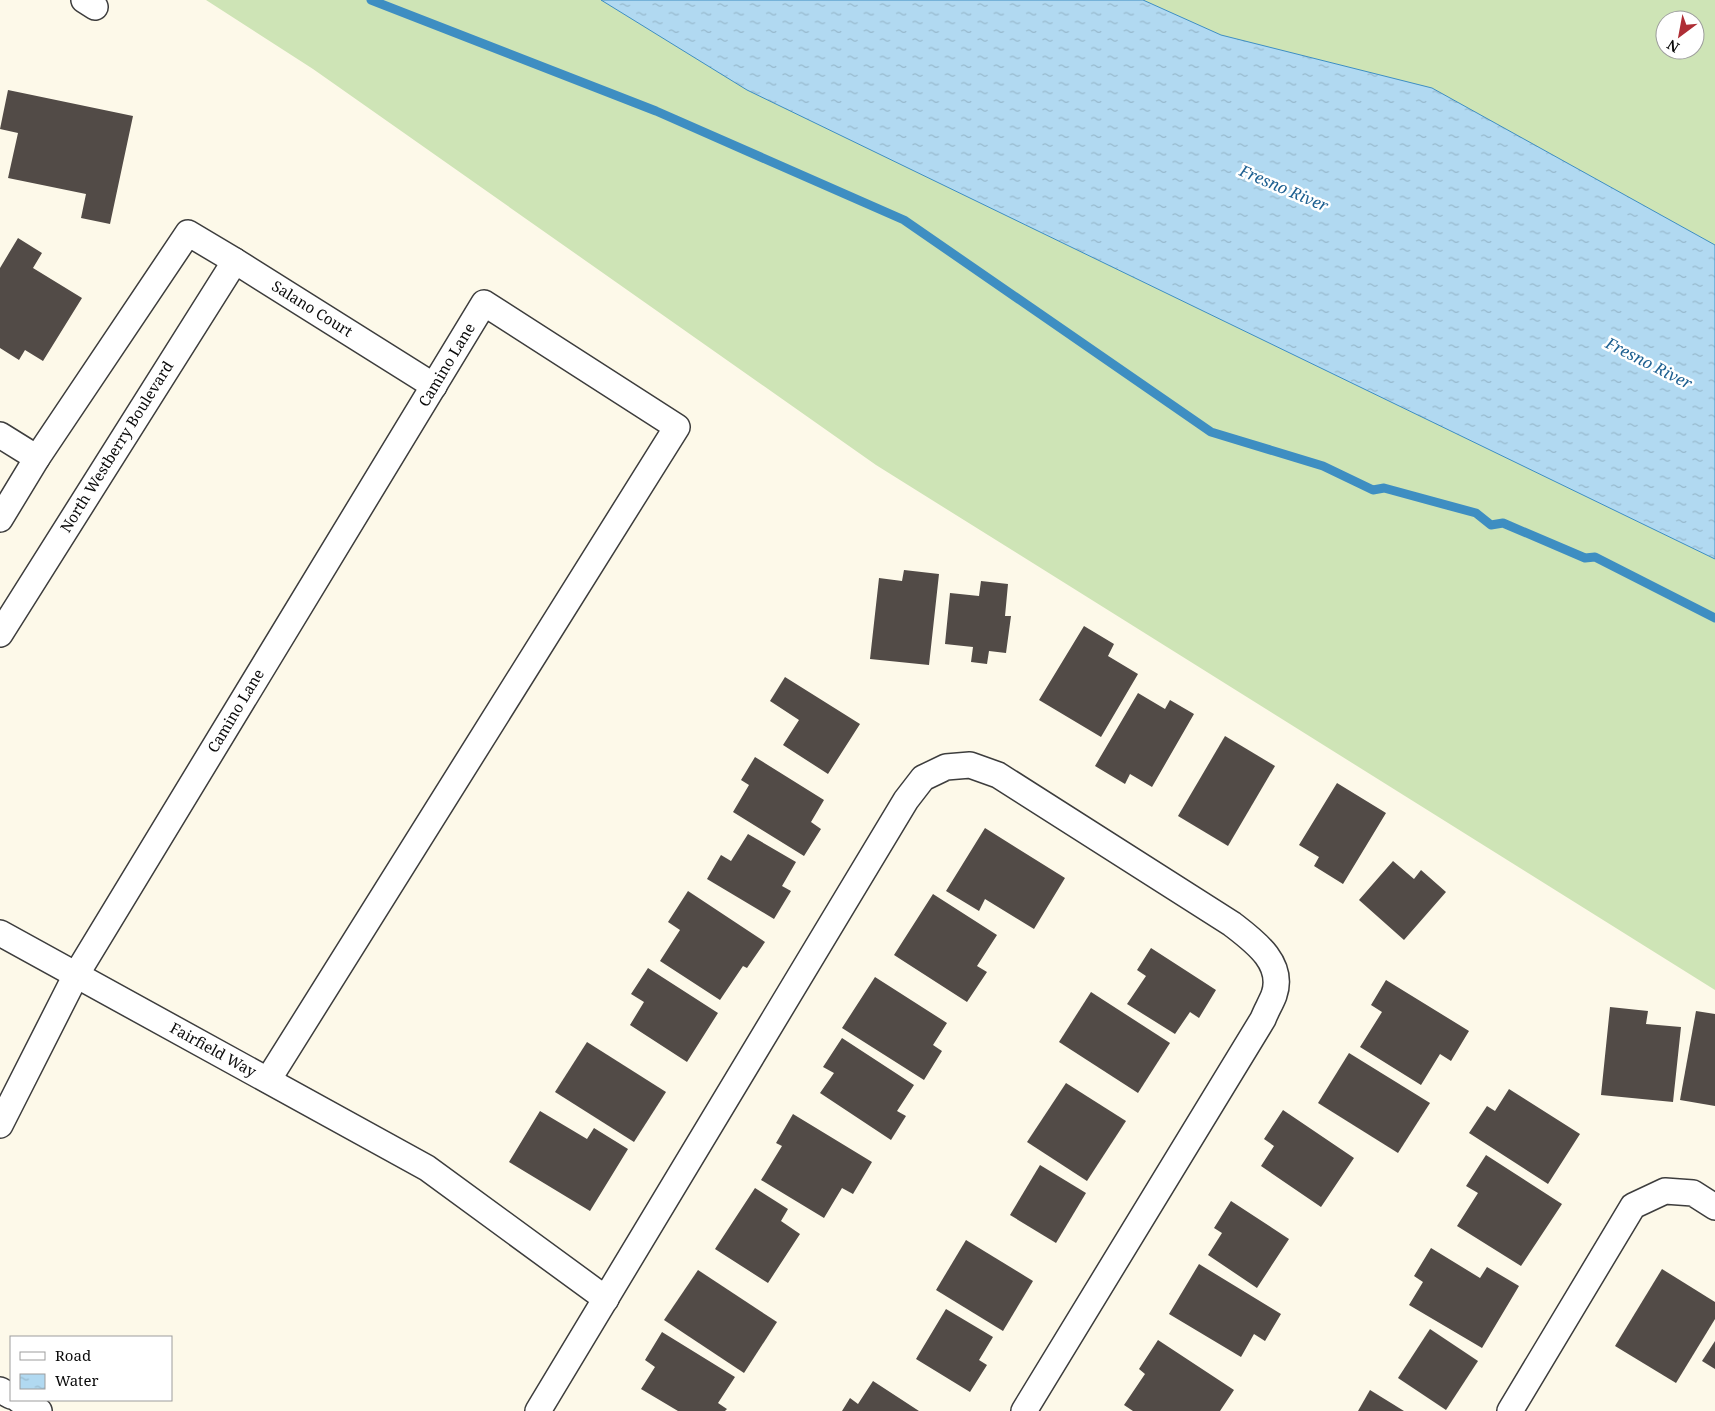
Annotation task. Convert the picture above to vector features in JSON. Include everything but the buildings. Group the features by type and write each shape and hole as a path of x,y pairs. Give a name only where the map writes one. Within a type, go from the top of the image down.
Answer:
{"street":[{"name":"Salano Court","path":"37,458 188,234 235,261 434,386"},
{"name":"North Westberry Boulevard","path":"0,634 235,261"},
{"name":"Camino Lane","path":"0,1125 76,975 484,303 677,428 268,1080"},
{"path":"0,434 37,458 0,519"},
{"path":"538,1411 906,800 923,778 946,767 970,765 998,775 1232,924 1257,943 1276,969 1275,993 1263,1019 1024,1411"},
{"name":"Fairfield Way","path":"0,933 427,1168 606,1299"},
{"path":"1510,1411 1632,1206 1665,1191 1693,1194 1715,1207"},
{"path":"21,1401 39,1411"}],"green space":[{"path":"206,0 1715,0 1715,990 876,465 313,69"}],"water":[{"name":"Fresno River","path":"601,0 1143,0 1221,35 1432,88 1715,245 1715,559 747,90"}],"waterway":[{"path":"371,0 656,111 904,220 1211,432 1323,466 1373,490 1384,488 1476,513 1491,525 1503,523 1585,558 1595,557 1715,618"}]}
